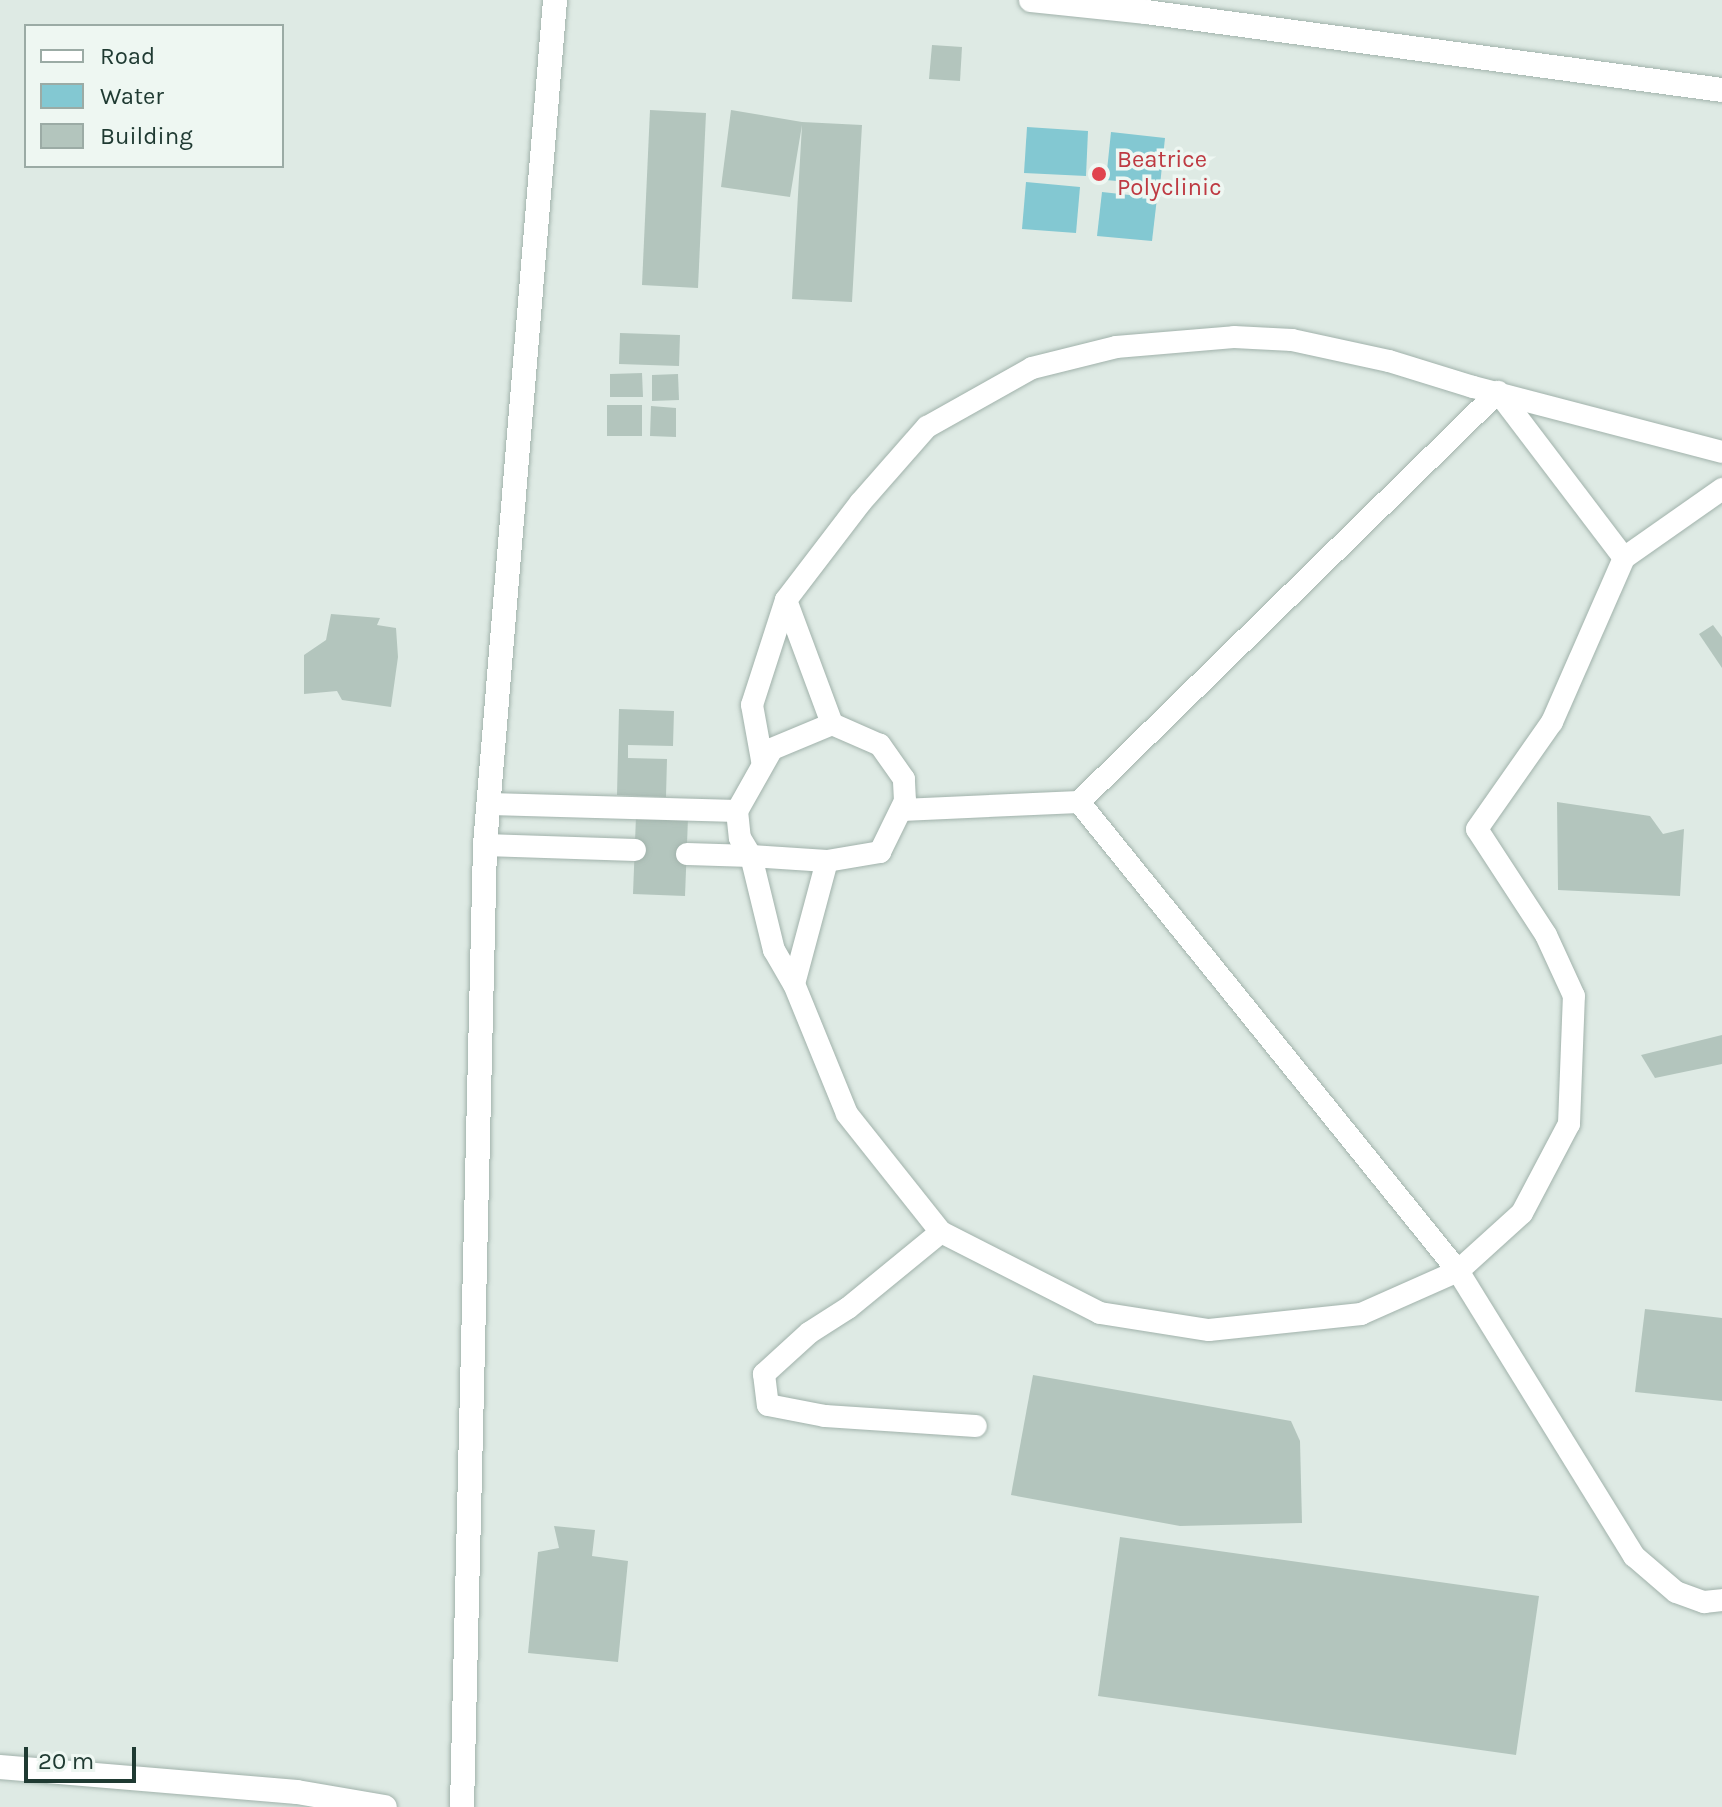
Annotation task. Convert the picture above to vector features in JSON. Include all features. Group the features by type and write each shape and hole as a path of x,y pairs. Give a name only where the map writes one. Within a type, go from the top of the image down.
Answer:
{"street":[{"path":"462,1807 485,845 555,0"},
{"path":"1031,0 1146,6 1722,90"},
{"path":"0,1767 385,1807"}],"lane":[{"path":"832,724 772,749 762,760 752,705 786,600 861,502 927,427 1032,368 1116,347 1249,337 1292,340 1354,353 1722,452"},
{"path":"1498,392 1624,558"},
{"path":"902,810 1079,802 1498,392"},
{"path":"772,749 737,811 740,838 751,856 774,950 794,984 847,1114 941,1232 1100,1313 1209,1330 1361,1314 1458,1271 1522,1213 1569,1124 1574,996 1546,935 1477,829 1552,722 1624,558 1722,489"},
{"path":"687,854 827,861 880,852 902,810 904,779 880,745 832,724 786,600"},
{"path":"1079,802 1458,1271 1634,1556 1676,1592 1704,1602 1722,1600"},
{"path":"490,804 737,811"},
{"path":"485,845 635,850"},
{"path":"794,984 827,861"},
{"path":"941,1232 848,1308 809,1333 764,1374 768,1405 825,1416 976,1426"}],"water":[{"path":"1027,127 1088,131 1086,176 1024,173"},
{"path":"1111,132 1165,138 1160,185 1106,180"},
{"path":"1026,182 1080,187 1076,233 1022,229"},
{"path":"1102,192 1157,198 1152,241 1097,236"}],"building":[{"path":"932,45 962,47 960,81 929,79"},
{"path":"650,110 706,113 698,288 642,285"},
{"path":"731,110 802,122 862,125 852,302 792,299 802,125 790,197 721,187"},
{"path":"620,333 680,335 679,366 619,364"},
{"path":"642,373 643,397 610,397 610,374"},
{"path":"678,374 679,400 652,401 652,375"},
{"path":"607,405 642,405 642,436 607,436"},
{"path":"651,406 676,408 676,437 650,436"},
{"path":"331,614 380,618 377,625 396,628 398,657 391,707 342,700 337,691 304,694 304,655 326,640"},
{"path":"1713,625 1722,637 1722,668 1699,634"},
{"path":"619,709 674,711 673,746 628,745 628,758 667,759 666,797 617,795"},
{"path":"1557,802 1650,816 1663,834 1684,829 1680,896 1558,890"},
{"path":"636,816 688,818 685,896 633,894"},
{"path":"1722,1035 1722,1064 1655,1078 1641,1055"},
{"path":"1645,1309 1722,1318 1722,1401 1635,1392"},
{"path":"1033,1375 1291,1421 1300,1441 1302,1523 1180,1526 1011,1495"},
{"path":"554,1526 595,1530 592,1556 628,1561 618,1662 528,1653 538,1552 559,1548"},
{"path":"1120,1537 1539,1596 1516,1755 1098,1696"}],"place":[{"name":"Beatrice Polyclinic","path":"1099,174"}]}
